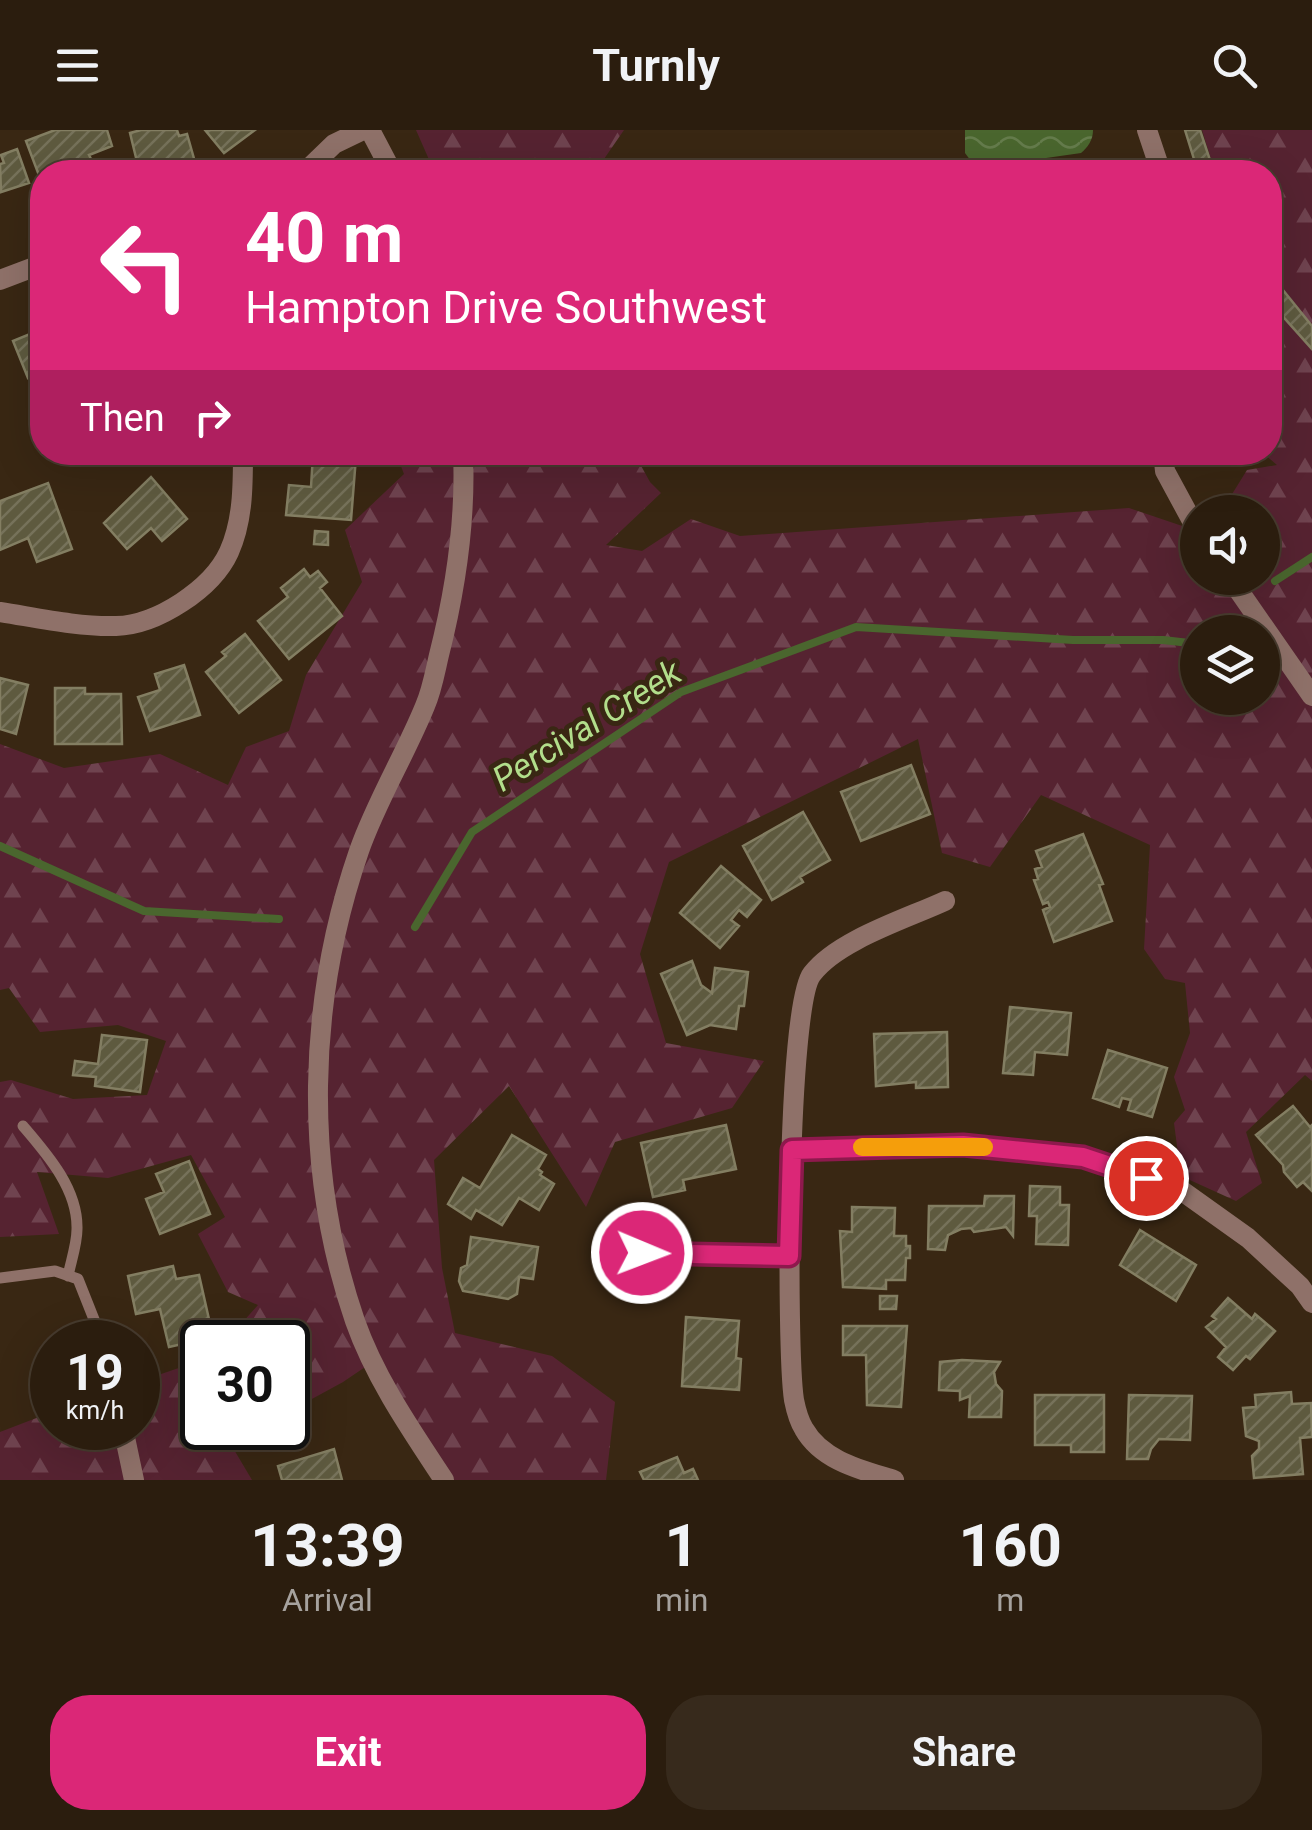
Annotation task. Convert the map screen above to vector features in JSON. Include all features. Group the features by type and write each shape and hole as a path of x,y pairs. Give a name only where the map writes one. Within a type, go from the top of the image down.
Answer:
{"street":[{"path":"317,160 334,144 366,130 385,160"},
{"path":"1148,130 1157,160"},
{"path":"0,280 30,269"},
{"path":"0,612 94,626 121,626 177,607 228,555 238,525 243,465"},
{"path":"444,1480 394,1403 356,1323 332,1236 322,1179 317,1066 323,1006 359,850 427,702 450,609 460,546 463,465"},
{"path":"1164,465 1180,501"},
{"path":"1242,595 1312,696"},
{"path":"894,1480 849,1466 813,1444 801,1424 794,1400 789,1256 801,1026 809,977 832,954 945,901"},
{"path":"792,1150 963,1145 1083,1157 1178,1188 1248,1238 1300,1286 1312,1304"},
{"path":"606,1253 789,1256"},
{"path":"127,1450 134,1480"}],"lane":[{"path":"23,1126 47,1154 74,1204 77,1230 68,1276"},
{"path":"0,1278 55,1272 78,1278 94,1320"}],"green space":[{"path":"416,130 624,130 603,160 429,160"},
{"path":"1202,130 1312,130 1312,1081 1305,1075 1246,1132 1262,1183 1236,1201 1181,1176 1174,1123 1185,1110 1174,1077 1190,1033 1185,983 1165,979 1144,949 1150,845 1041,795 990,867 942,853 918,739 669,862 640,954 666,1043 764,1061 732,1108 615,1142 586,1207 509,1086 434,1160 442,1268 455,1333 552,1356 615,1402 606,1480 444,1480 374,1361 310,1400 310,1320 245,1320 258,1305 228,1292 198,1234 225,1217 191,1155 108,1178 37,1172 59,1234 0,1237 0,1082 11,1080 73,1099 147,1095 166,1041 118,1025 40,1032 9,988 0,990 0,744 64,768 160,754 228,785 246,747 289,731 306,675 362,582 345,530 404,474 401,465 641,465 661,493 606,545 642,551 691,519 740,536 1129,508 1180,525 1180,595 1280,595 1280,495 1232,495 1247,470 1282,465 1282,160 1211,160"},
{"path":"180,1368 180,1450 234,1450 252,1480 0,1480 0,1432 30,1420 30,1450 160,1450 160,1374"}],"water":[{"path":"965,130 1093,130 1090,143 1081,153 1032,160 970,160 965,153"}],"building":[{"path":"55,130 107,130 112,146 89,155 88,160 33,160 26,141"},
{"path":"177,130 179,136 187,134 194,160 137,160 130,133"},
{"path":"205,130 255,130 224,153"},
{"path":"1185,130 1200,130 1210,160 1194,160"},
{"path":"17,149 29,183 1,192 1,155"},
{"path":"1282,289 1312,326 1312,349 1282,315"},
{"path":"30,334 30,377 28,378 13,341"},
{"path":"312,465 355,465 351,520 286,515 289,485 311,487"},
{"path":"151,477 187,519 162,541 151,528 127,549 104,523"},
{"path":"48,483 72,549 37,562 28,538 0,550 0,501"},
{"path":"315,531 328,532 328,545 314,544"},
{"path":"304,569 310,577 318,571 327,582 320,588 342,616 289,659 258,621 288,597 281,588"},
{"path":"245,634 281,680 239,713 206,672 226,656 222,652"},
{"path":"184,665 200,715 150,731 138,697 160,690 155,674"},
{"path":"0,678 28,685 16,734 0,729"},
{"path":"55,688 85,688 85,694 121,694 122,744 55,744"},
{"path":"911,765 930,814 861,841 841,792"},
{"path":"803,812 830,860 800,877 803,882 772,900 743,846"},
{"path":"1083,834 1103,884 1099,885 1112,921 1054,942 1043,910 1050,907 1048,902 1043,904 1034,880 1038,879 1035,869 1042,867 1036,851"},
{"path":"721,866 761,900 747,917 739,910 731,920 739,926 720,948 680,913"},
{"path":"692,961 701,985 712,993 715,968 748,972 744,1006 739,1006 736,1029 710,1025 687,1035 661,974"},
{"path":"1010,1007 1071,1013 1067,1055 1035,1052 1033,1075 1003,1073"},
{"path":"947,1032 948,1087 916,1088 916,1082 876,1086 874,1034"},
{"path":"102,1035 147,1040 140,1092 95,1086 96,1077 73,1075 75,1061 98,1064"},
{"path":"1108,1050 1167,1068 1152,1117 1128,1110 1131,1100 1122,1098 1119,1107 1093,1098"},
{"path":"1293,1106 1312,1125 1312,1191 1303,1182 1297,1187 1256,1135"},
{"path":"726,1125 736,1169 683,1180 685,1190 653,1197 641,1143"},
{"path":"512,1135 546,1155 538,1169 540,1175 554,1184 539,1210 519,1198 502,1225 476,1210 471,1219 448,1204 463,1178 480,1188"},
{"path":"189,1161 210,1214 160,1234 146,1199 164,1192 156,1174"},
{"path":"1030,1186 1060,1187 1060,1205 1069,1205 1068,1245 1036,1244 1037,1216 1029,1216"},
{"path":"985,1196 1014,1196 1013,1236 1006,1227 974,1232 971,1228 961,1229 948,1235 945,1250 928,1249 929,1206 984,1206"},
{"path":"852,1207 895,1208 894,1236 906,1236 906,1246 910,1246 905,1280 886,1280 886,1289 843,1287 840,1231 852,1232"},
{"path":"1140,1230 1196,1265 1176,1301 1120,1265"},
{"path":"471,1237 538,1247 533,1279 519,1277 517,1294 508,1299 463,1291 459,1281 461,1268 467,1265"},
{"path":"173,1266 176,1279 199,1275 209,1320 180,1320 180,1344 169,1347 160,1309 136,1314 128,1276"},
{"path":"880,1296 897,1296 896,1309 880,1309"},
{"path":"1228,1298 1252,1319 1255,1314 1275,1331 1250,1359 1246,1356 1233,1370 1218,1357 1226,1347 1206,1327 1216,1319 1212,1316"},
{"path":"686,1317 739,1321 739,1390 682,1386"},
{"path":"843,1326 907,1326 901,1407 867,1405 866,1355 843,1355"},
{"path":"940,1362 1000,1362 994,1372 1002,1391 1001,1417 969,1417 970,1396 960,1400 960,1391 939,1390"},
{"path":"1291,1392 1292,1404 1311,1403 1312,1437 1300,1438 1303,1474 1254,1478 1252,1456 1259,1449 1259,1441 1246,1436 1243,1408 1256,1407 1255,1395"},
{"path":"1035,1395 1104,1395 1104,1452 1071,1452 1071,1445 1035,1445"},
{"path":"1129,1395 1192,1396 1190,1440 1159,1439 1148,1459 1127,1459"},
{"path":"334,1449 342,1480 282,1480 278,1466"},
{"path":"677,1457 684,1473 693,1469 698,1480 644,1480 640,1472"}],"waterway":[{"name":"Percival Creek","path":"1280,578 1312,557"},
{"name":"Percival Creek","path":"415,927 472,832 681,692 856,627 1180,642"},
{"name":"Percival Creek","path":"0,846 144,911 279,919"}],"slow traffic":[{"path":"862,1147 984,1147"}],"route":[{"path":"642,1253 789,1256 792,1150 963,1145 1083,1157 1146,1178"}]}
